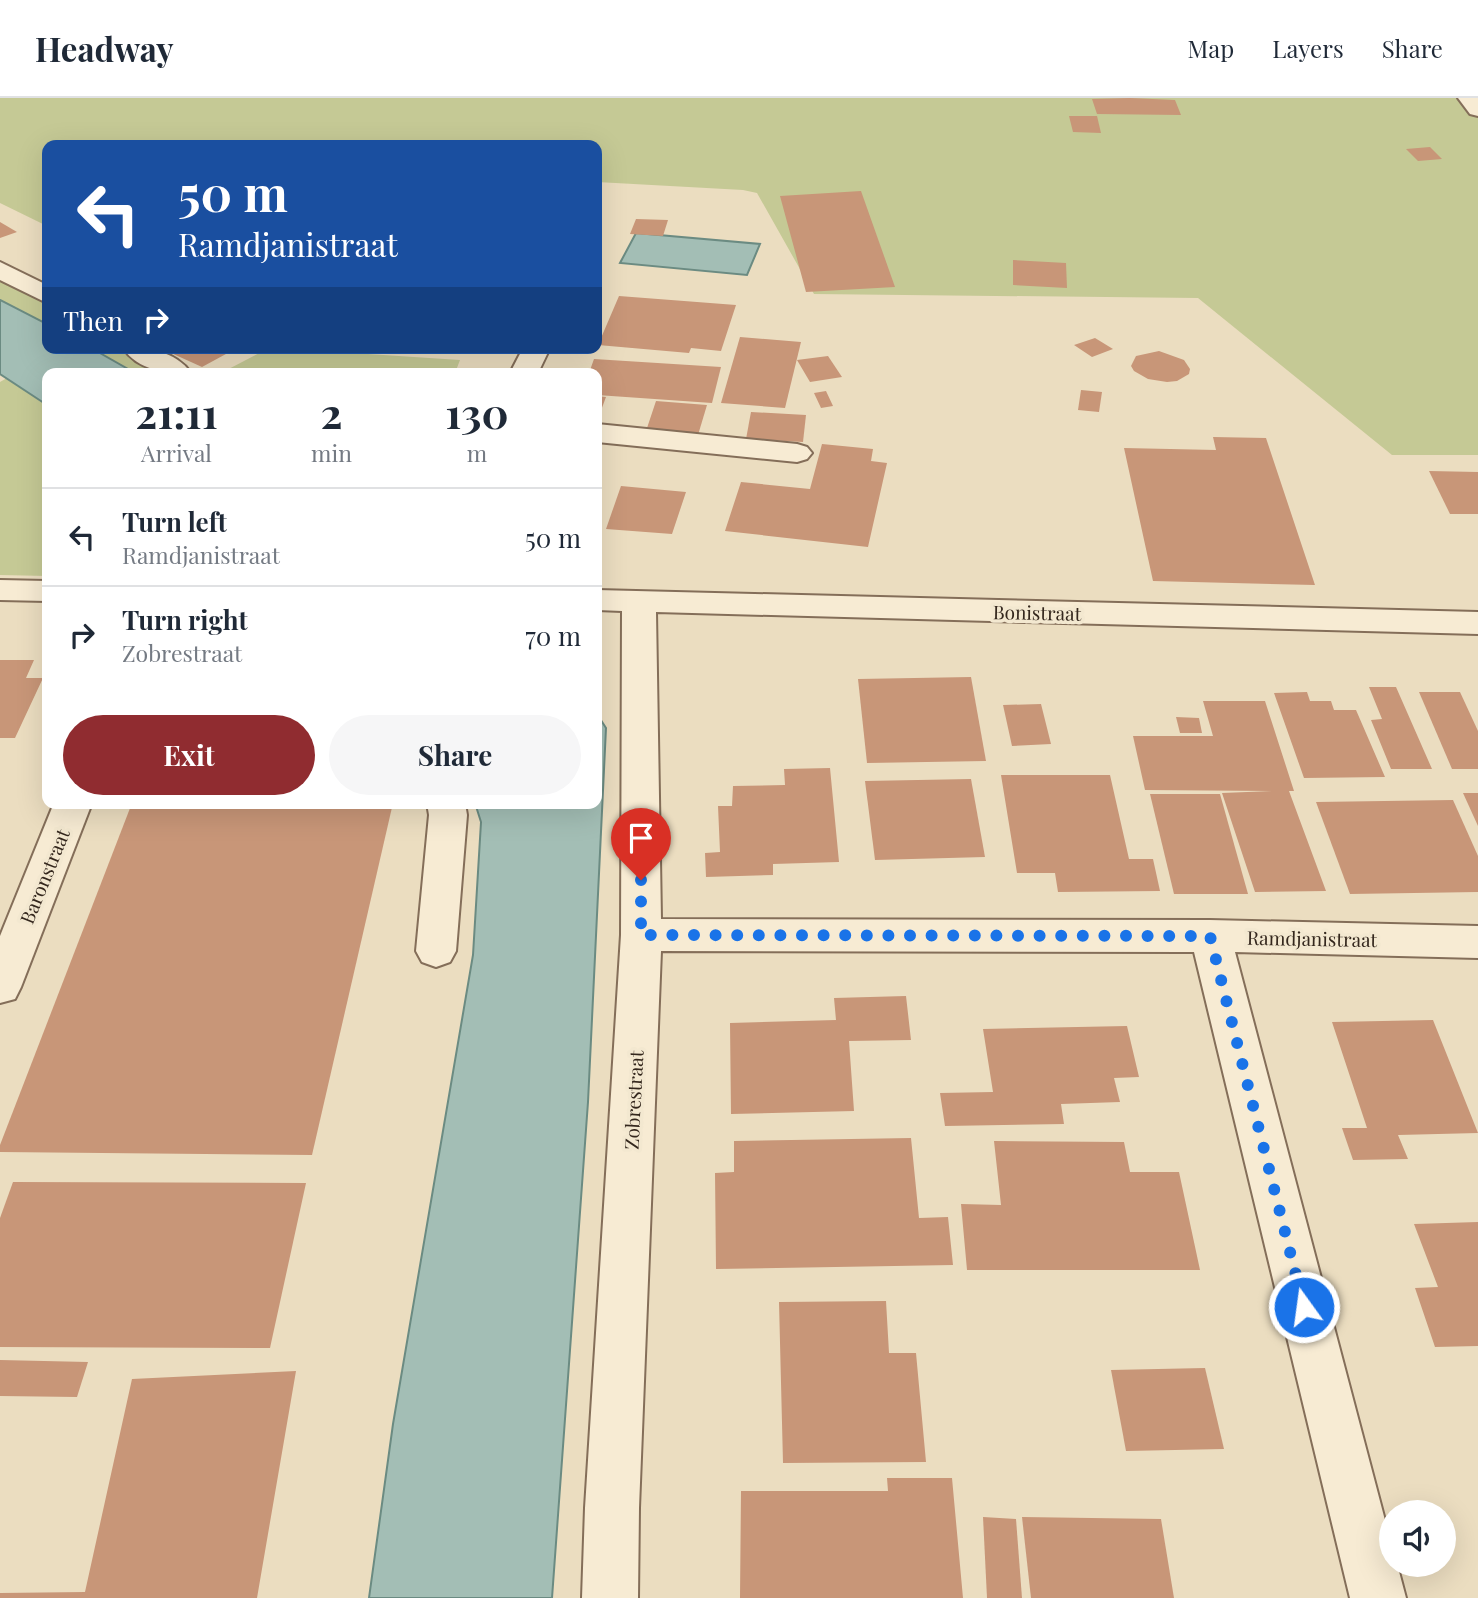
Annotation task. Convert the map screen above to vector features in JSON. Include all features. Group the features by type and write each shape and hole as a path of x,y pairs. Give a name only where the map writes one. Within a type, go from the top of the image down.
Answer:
{"street":[{"path":"1469,98 1478,109"},
{"path":"0,270 42,292"},
{"path":"146,354 169,368"},
{"path":"602,434 797,453"},
{"path":"0,590 42,591"},
{"name":"Bonistraat","path":"618,601 1478,623"},
{"name":"Zobrestraat","path":"610,1598 611,1508 641,935 618,601"},
{"name":"Baronstraat","path":"1,983 71,809"},
{"path":"436,951 447,809"},
{"name":"Ramdjanistraat","path":"641,935 1210,936 1478,942"},
{"path":"1210,936 1378,1598"}],"green space":[{"path":"0,98 1464,98 1478,115 1478,455 1392,455 1198,298 814,294 757,193 602,182 602,140 42,140 42,224 0,203"},
{"path":"0,273 42,292 42,321 0,300"},
{"path":"102,354 152,354 176,368 126,368"},
{"path":"257,354 368,354 460,360 457,368 231,368"},
{"path":"7,378 42,402 42,576 0,575 0,382"}],"water":[{"path":"636,233 760,244 747,275 620,263"},
{"path":"0,300 42,321 42,354 102,354 126,368 42,368 42,402 0,374"},
{"path":"602,722 606,728 588,1102 552,1598 369,1598 393,1424 473,955 481,822 477,809 602,809"}],"building":[{"path":"1092,99 1175,100 1181,115 1097,114"},
{"path":"1069,116 1097,116 1101,133 1073,132"},
{"path":"1430,147 1442,159 1418,161 1406,149"},
{"path":"861,191 895,287 806,292 780,196"},
{"path":"636,219 668,220 663,236 630,234"},
{"path":"0,222 17,232 0,238"},
{"path":"1013,260 1066,263 1067,288 1013,285"},
{"path":"619,296 736,305 721,351 691,348 689,353 602,345 602,336"},
{"path":"740,337 801,342 785,408 721,403"},
{"path":"1095,338 1113,349 1092,357 1074,345"},
{"path":"1159,351 1184,360 1190,369 1189,374 1177,381 1167,382 1148,379 1134,371 1131,366 1136,356"},
{"path":"173,354 226,354 202,367"},
{"path":"828,356 842,377 810,382 797,360"},
{"path":"594,359 721,367 712,403 602,395 602,368 591,368"},
{"path":"1081,390 1102,392 1099,412 1078,410"},
{"path":"826,391 833,406 821,408 814,393"},
{"path":"656,401 707,405 698,435 646,431"},
{"path":"751,412 806,415 803,442 746,439"},
{"path":"1213,437 1266,438 1315,585 1153,581 1124,448 1216,450"},
{"path":"822,444 873,449 871,461 887,463 868,547 725,531 741,482 810,489"},
{"path":"1429,471 1478,472 1478,514 1450,514"},
{"path":"621,486 686,492 672,534 606,529"},
{"path":"0,660 34,660 26,678 42,678 42,680 15,738 0,738"},
{"path":"971,677 986,761 867,763 858,679"},
{"path":"1369,687 1396,687 1432,769 1391,769 1371,720 1382,719"},
{"path":"1307,692 1310,701 1331,701 1334,710 1356,710 1385,777 1304,778 1274,693"},
{"path":"1419,692 1460,692 1478,731 1478,769 1452,769"},
{"path":"1203,701 1265,701 1294,791 1289,791 1326,891 1255,892 1222,793 1273,791 1145,790 1133,736 1213,736"},
{"path":"1041,704 1051,744 1012,746 1003,705"},
{"path":"1176,717 1199,718 1202,733 1180,733"},
{"path":"830,768 839,862 773,864 773,875 706,877 705,853 720,852 718,806 732,806 733,786 785,785 784,769"},
{"path":"1001,775 1110,775 1129,859 1153,859 1160,891 1058,892 1055,873 1017,873"},
{"path":"971,779 985,857 875,860 865,781"},
{"path":"1463,793 1478,793 1478,826"},
{"path":"1150,794 1220,794 1248,894 1174,894"},
{"path":"1453,800 1478,856 1478,892 1350,894 1316,802"},
{"path":"130,809 392,809 312,1155 0,1152 0,1145"},
{"path":"906,996 911,1040 849,1041 854,1111 731,1114 730,1023 836,1020 834,998"},
{"path":"1433,1020 1478,1133 1398,1135 1408,1159 1353,1160 1342,1128 1367,1128 1332,1022"},
{"path":"1127,1026 1139,1077 1114,1078 1120,1102 1061,1104 1064,1124 945,1126 940,1093 993,1092 983,1029"},
{"path":"911,1138 919,1218 948,1217 953,1265 716,1269 715,1173 734,1172 734,1141"},
{"path":"994,1141 1124,1142 1130,1172 1179,1172 1200,1270 967,1270 961,1204 1001,1205"},
{"path":"13,1182 306,1183 270,1348 0,1347 0,1218"},
{"path":"1478,1222 1478,1346 1435,1347 1415,1288 1438,1287 1414,1224"},
{"path":"886,1301 889,1353 916,1353 926,1462 783,1463 779,1302"},
{"path":"0,1360 88,1362 77,1397 0,1396"},
{"path":"1205,1368 1224,1449 1126,1451 1111,1370"},
{"path":"296,1371 257,1598 0,1598 0,1593 85,1592 132,1379"},
{"path":"887,1478 952,1478 963,1598 740,1598 741,1491 888,1491"},
{"path":"983,1517 1016,1519 1022,1598 987,1598"},
{"path":"1022,1517 1161,1519 1174,1598 1031,1598"}],"route":[{"path":"641,880 641,935 1210,936 1304,1307"}]}
